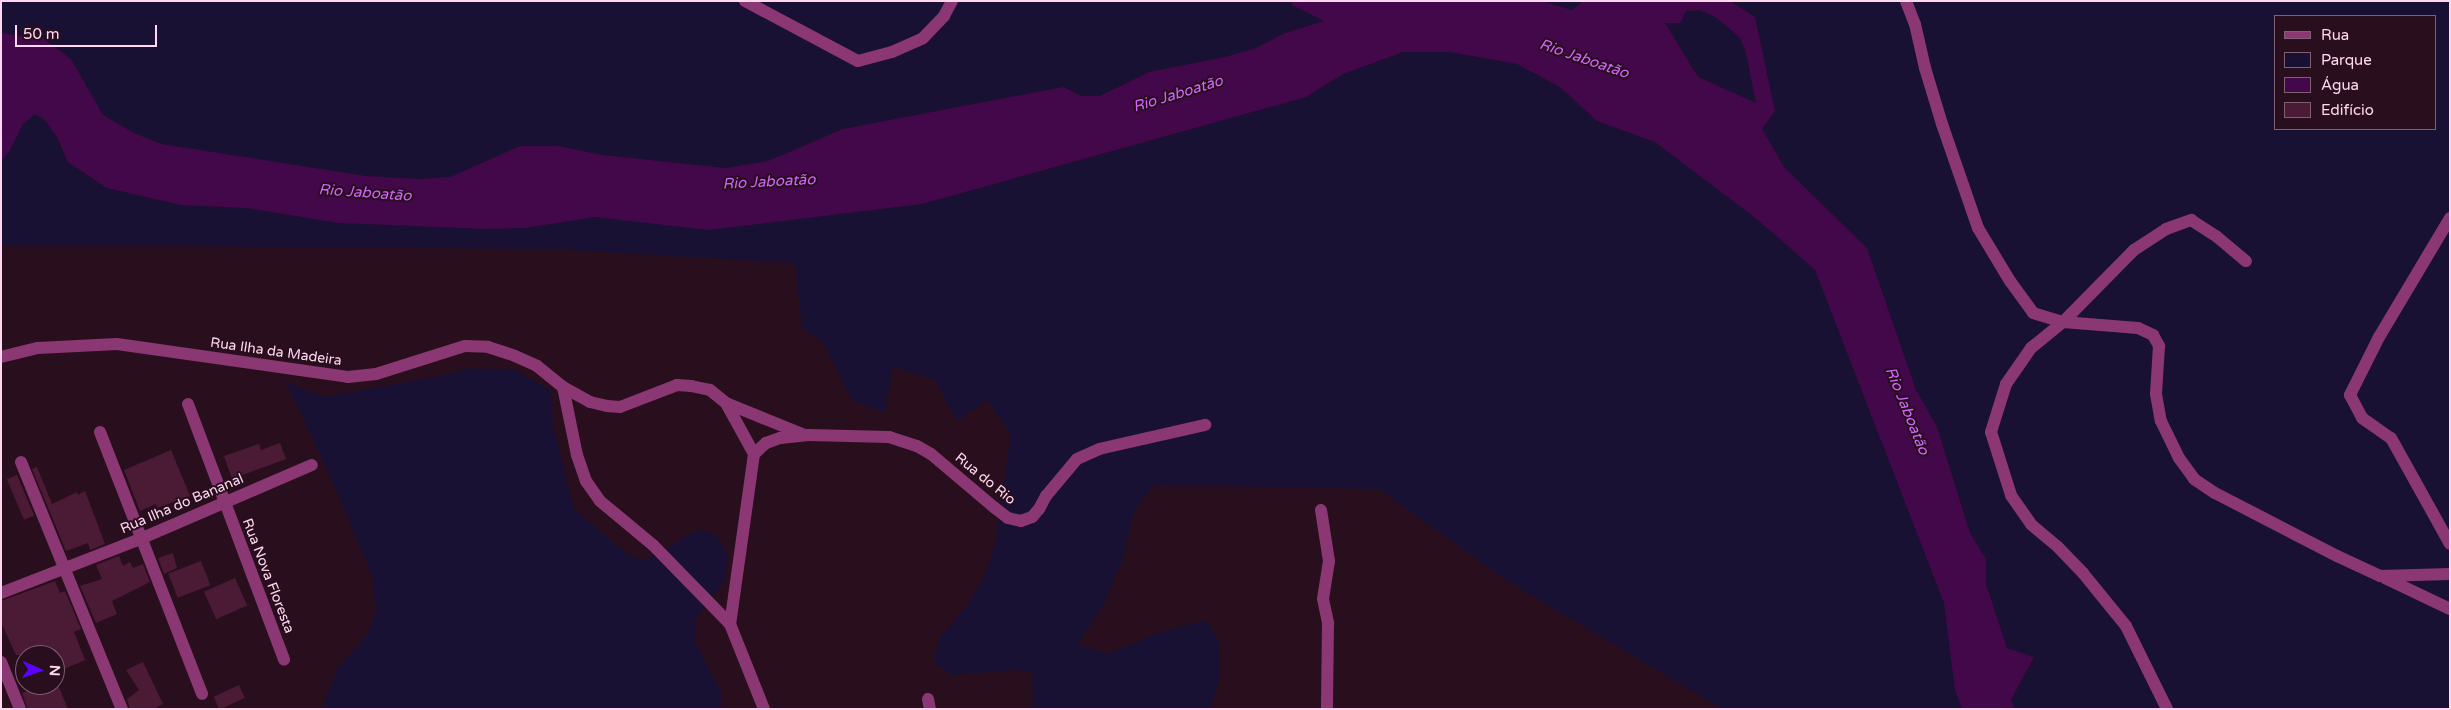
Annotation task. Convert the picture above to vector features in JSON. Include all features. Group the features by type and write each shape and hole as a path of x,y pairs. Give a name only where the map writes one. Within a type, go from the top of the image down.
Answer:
{"street":[{"path":"745,1 858,61 892,52 923,38 944,16 952,1"},
{"path":"1906,1 1915,24 1925,68 1942,124 1978,228 2010,281 2033,313 2063,322 2092,326 2124,325 2138,328 2153,335 2159,346 2156,394 2161,421 2179,458 2194,478 2215,493 2337,556 2450,609"},
{"path":"2450,218 2379,337 2350,395 2362,418 2391,438 2450,544"},
{"path":"2166,709 2126,626 2083,573 2058,547 2031,524 2012,495 1991,432 2006,384 2031,348 2063,322 2134,250 2166,229 2191,220 2216,236 2246,261"},
{"name":"Rua Ilha da Madeira","path":"1,358 38,348 117,344 348,377 376,374 466,346 473,346 488,348 530,362 563,387"},
{"path":"563,387 590,402 620,407 677,386 691,386 710,390 726,402 806,435"},
{"path":"563,387 577,455 586,481 600,501 653,545 730,624 764,709"},
{"path":"726,402 754,454 730,624"},
{"name":"Rua Nova Floresta","path":"188,404 284,660"},
{"name":"Rua do Rio","path":"754,454 766,443 780,438 806,435 889,437 917,446 955,473 1008,518 1021,521 1032,517 1046,496 1077,459 1099,449 1205,426"},
{"path":"100,432 140,539 202,694"},
{"path":"22,462 63,568 122,709"},
{"name":"Rua Ilha do Bananal","path":"1,593 140,539 312,465"},
{"path":"1321,510 1329,561 1323,598 1328,624 1327,709"},
{"path":"2380,576 2450,574"},
{"path":"1,662 20,709"}],"green space":[{"path":"1,1 1292,1 1292,5 1324,21 1285,33 1256,48 1225,57 1149,72 1100,96 1081,96 1063,87 843,129 768,161 725,168 602,155 558,146 520,146 450,177 419,179 366,176 161,144 132,132 103,115 71,59 44,39 1,33"},
{"path":"1541,1 1583,1 1572,10"},
{"path":"1730,1 2450,1 2450,709 2014,709 2011,700 2034,658 2007,648 1986,584 1986,559 1970,533 1937,427 1916,390 1867,248 1784,167 1762,129 1775,111 1755,17"},
{"path":"1700,10 1717,18 1740,38 1746,53 1756,103 1698,77 1665,23 1679,23 1686,11"},
{"path":"1403,52 1450,52 1517,64 1560,87 1597,121 1655,142 1758,220 1815,270 1944,603 1955,690 1962,709 1722,709 1504,579 1379,489 1153,485 1134,512 1123,559 1104,604 1078,644 1108,654 1163,631 1207,620 1220,645 1220,678 1210,709 1033,709 1032,673 1014,670 951,675 934,662 939,638 965,609 984,577 995,545 1011,434 987,400 957,421 935,380 893,367 885,413 852,400 823,342 802,328 795,263 549,249 1,245 1,161 10,150 23,124 35,114 44,119 57,137 68,162 107,188 181,205 246,208 339,223 486,229 525,228 595,217 650,222 922,204 1306,97 1343,74"},
{"path":"470,368 514,369 551,391 554,428 574,509 630,556 645,560 697,530 715,534 728,556 725,580 695,619 696,644 721,692 722,709 321,709 338,667 368,634 376,611 372,576 332,480 286,382 324,397 440,376"}],"water":[{"name":"Rio Jaboatão","path":"1292,1 1541,1 1572,10 1583,1 1730,1 1755,17 1775,111 1762,129 1784,167 1867,248 1916,390 1937,427 1970,533 1986,559 1986,584 2007,648 2034,657 2011,700 2014,709 1962,709 1955,690 1944,603 1815,270 1758,220 1655,142 1597,121 1560,87 1517,64 1450,52 1403,52 1343,74 1306,97 922,204 708,230 595,217 525,228 486,229 339,223 246,208 181,205 107,188 68,162 57,137 44,119 35,114 23,124 10,150 1,161 1,33 44,39 71,59 103,115 132,132 161,144 366,176 419,179 450,177 520,146 558,146 602,155 725,168 768,161 843,129 1063,87 1081,96 1100,96 1149,72 1225,57 1256,48 1285,33 1324,21 1292,5","holes":["1700,10 1717,18 1740,38 1746,53 1756,103 1698,77 1665,23 1680,23 1686,11"]}],"building":[{"path":"280,443 286,459 232,479 224,456 259,444 261,450"},
{"path":"171,450 190,496 157,508 156,504 140,511 124,470"},
{"path":"37,467 52,504 77,492 78,495 85,491 105,544 90,550 88,543 66,551 32,469"},
{"path":"17,475 34,516 24,520 7,479"},
{"path":"173,553 177,568 164,574 158,558"},
{"path":"119,556 123,566 130,562 133,568 143,564 150,582 112,601 117,614 96,623 80,586 102,579 96,565"},
{"path":"201,561 210,585 178,598 168,574"},
{"path":"235,578 247,605 216,619 204,592"},
{"path":"55,581 60,593 65,591 81,629 74,632 85,660 65,669 65,645 15,645 15,653 1,622 1,601"},
{"path":"143,662 163,704 153,709 130,709 127,699 139,690 126,670"},
{"path":"239,685 245,698 219,709 214,697"},
{"path":"23,695 62,695 68,709 28,709"}]}
